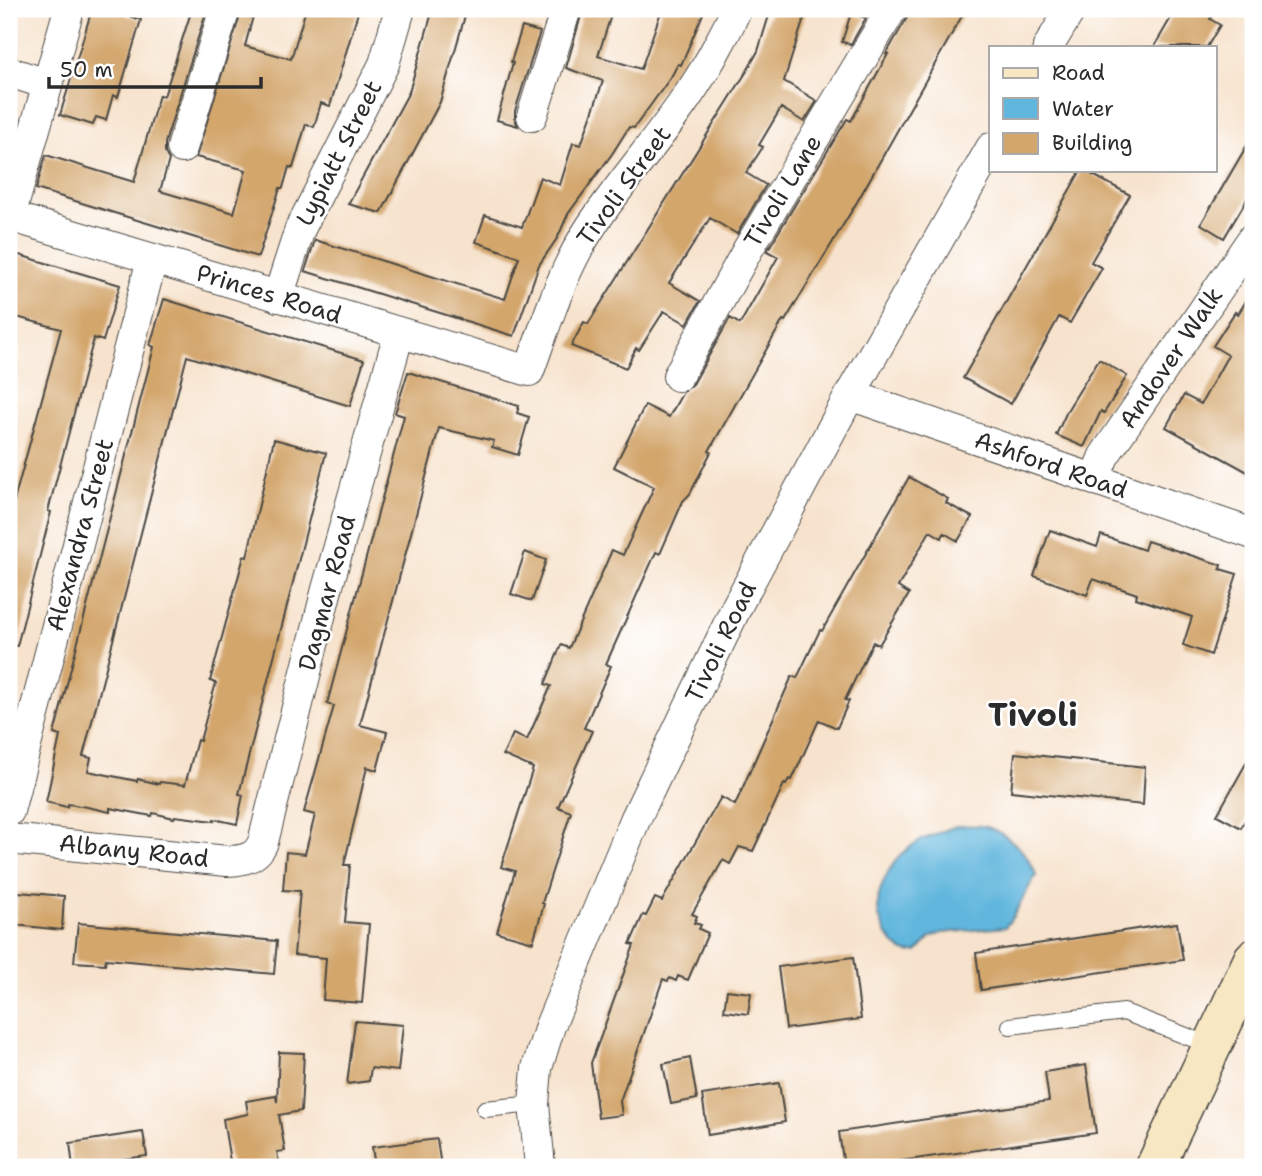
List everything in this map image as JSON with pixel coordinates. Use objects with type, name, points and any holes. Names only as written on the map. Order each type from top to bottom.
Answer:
[{"type":"street","points":[[10,216],[69,9]]},
{"type":"street","points":[[182,148],[225,9]]},
{"type":"street","name":"Lypiatt Street","points":[[278,296],[300,229],[384,64],[400,9]]},
{"type":"street","points":[[532,116],[566,9]]},
{"type":"street","name":"Tivoli Street","points":[[529,371],[562,278],[578,246],[690,94],[736,9]]},
{"type":"street","name":"Tivoli Lane","points":[[678,376],[748,250],[892,9]]},
{"type":"street","points":[[1049,46],[1070,9]]},
{"type":"street","points":[[9,72],[47,84]]},
{"type":"street","name":"Tivoli Road","points":[[540,1167],[534,1104],[537,1068],[550,1026],[635,820],[738,604],[850,395],[989,152]]},
{"type":"street","name":"Princes Road","points":[[10,216],[529,371]]},
{"type":"street","name":"Andover Walk","points":[[1094,480],[1104,456],[1253,238]]},
{"type":"street","name":"Alexandra Street","points":[[9,811],[152,259]]},
{"type":"street","name":"Dagmar Road","points":[[257,853],[263,842],[327,589],[399,333]]},
{"type":"street","name":"Ashford Road","points":[[850,395],[1253,534]]},
{"type":"street","name":"Albany Road","points":[[9,839],[227,861],[247,859],[257,853]]},
{"type":"street","points":[[1155,1167],[1253,960]]},
{"type":"lane","points":[[1010,1026],[1124,1012],[1212,1046]]},
{"type":"lane","points":[[485,1109],[534,1104]]},
{"type":"water","points":[[956,826],[986,827],[1005,836],[1025,854],[1036,876],[1005,927],[942,933],[931,937],[917,952],[906,952],[895,945],[880,920],[878,900],[882,885],[893,864],[909,848]]},
{"type":"building","points":[[92,9],[128,9],[126,15],[141,20],[118,97],[113,95],[106,120],[96,117],[93,125],[60,115]]},
{"type":"building","points":[[192,9],[207,9],[165,143],[165,153],[169,160],[160,191],[234,213],[246,170],[196,157],[242,9],[255,9],[245,46],[291,59],[306,9],[359,9],[330,106],[321,103],[314,127],[306,124],[293,168],[289,167],[283,188],[280,188],[258,257],[36,189],[46,155],[134,182],[159,95],[164,96]]},
{"type":"building","points":[[433,9],[467,9],[440,102],[381,213],[348,204],[409,92]]},
{"type":"building","points":[[583,9],[613,9],[598,56],[641,69],[662,9],[705,9],[681,65],[678,64],[634,128],[629,127],[568,214],[558,237],[539,265],[514,336],[305,271],[315,240],[505,299],[519,257],[476,242],[485,215],[522,227],[540,177],[560,185],[573,143],[581,145],[603,81],[566,68]]},
{"type":"building","points":[[771,9],[807,9],[784,81],[817,101],[804,122],[781,108],[759,145],[763,147],[746,173],[766,185],[737,234],[710,218],[669,283],[700,301],[687,324],[664,311],[639,350],[636,348],[626,368],[571,346],[584,322],[588,324],[747,71],[758,51]]},
{"type":"building","points":[[909,9],[949,9],[962,16],[857,202],[785,321],[783,320],[709,451],[711,452],[690,494],[683,501],[660,554],[656,552],[606,664],[611,666],[584,728],[592,731],[558,807],[571,812],[542,903],[544,904],[533,942],[497,932],[515,871],[501,867],[533,768],[503,755],[513,734],[527,740],[551,686],[545,684],[561,645],[569,648],[612,550],[623,555],[654,487],[614,467],[645,405],[669,417],[683,392],[693,384],[730,318],[740,324],[778,257],[767,251],[847,119],[851,121],[907,18]]},
{"type":"building","points":[[1176,9],[1216,9],[1210,19],[1220,25],[1208,46],[1155,46]]},
{"type":"building","points":[[851,13],[866,18],[851,44],[842,42]]},
{"type":"building","points":[[522,27],[540,32],[515,111],[518,126],[497,120]]},
{"type":"building","points":[[1253,135],[1253,189],[1224,238],[1201,224]]},
{"type":"building","points":[[1080,172],[1088,172],[1130,195],[1091,262],[1102,268],[1070,323],[1059,317],[1011,404],[963,378]]},
{"type":"building","points":[[9,252],[120,285],[103,341],[94,338],[48,511],[51,512],[17,646],[9,645],[9,519],[61,329],[9,315]]},
{"type":"building","points":[[1253,290],[1253,475],[1166,427],[1184,395],[1201,404],[1228,355],[1213,346]]},
{"type":"building","points":[[164,299],[364,360],[350,406],[187,356],[83,756],[91,758],[88,771],[137,781],[185,785],[216,683],[210,681],[244,556],[247,557],[274,439],[326,453],[239,794],[243,795],[237,824],[214,819],[174,818],[153,813],[152,816],[110,808],[110,812],[46,802],[60,736],[54,734],[154,347],[150,345]]},
{"type":"building","points":[[1099,359],[1127,376],[1104,413],[1101,411],[1084,447],[1056,435],[1068,409]]},
{"type":"building","points":[[408,372],[519,406],[517,413],[529,417],[518,455],[492,447],[494,441],[439,428],[360,725],[387,732],[377,770],[367,767],[344,865],[350,865],[345,922],[369,924],[362,1003],[323,1000],[326,958],[294,955],[300,891],[283,890],[286,852],[305,854],[315,815],[304,812],[334,706],[327,704],[404,416],[395,413]]},
{"type":"building","points":[[909,477],[948,499],[946,503],[972,517],[958,541],[944,533],[942,538],[930,531],[898,587],[909,594],[879,645],[873,642],[845,700],[849,701],[837,728],[819,720],[792,780],[789,779],[786,785],[784,784],[753,851],[739,847],[730,864],[723,860],[692,914],[697,916],[694,923],[701,925],[699,929],[708,933],[688,980],[678,976],[676,981],[663,979],[620,1101],[622,1115],[598,1118],[591,1063],[634,945],[630,944],[643,915],[646,916],[655,898],[662,901],[721,797],[735,805],[792,676],[797,678],[820,630],[822,631]]},
{"type":"building","points":[[1050,530],[1097,547],[1101,535],[1144,550],[1147,541],[1221,565],[1220,569],[1237,574],[1211,655],[1183,645],[1192,617],[1136,598],[1137,594],[1093,579],[1087,595],[1034,576]]},
{"type":"building","points":[[525,552],[546,560],[532,601],[511,594]]},
{"type":"building","points":[[1253,751],[1253,806],[1241,828],[1217,815]]},
{"type":"building","points":[[1015,753],[1145,767],[1143,805],[1011,791]]},
{"type":"building","points":[[18,892],[64,896],[62,930],[15,925]]},
{"type":"building","points":[[78,923],[277,941],[274,974],[106,959],[105,964],[74,962]]},
{"type":"building","points":[[1177,923],[1183,960],[981,990],[976,953]]},
{"type":"building","points":[[853,957],[861,1019],[786,1029],[778,967]]},
{"type":"building","points":[[727,990],[751,993],[748,1014],[724,1011]]},
{"type":"building","points":[[355,1021],[403,1025],[398,1071],[371,1068],[369,1081],[347,1084]]},
{"type":"building","points":[[279,1052],[304,1053],[301,1111],[279,1115],[285,1151],[277,1152],[280,1167],[231,1167],[223,1119],[248,1114],[246,1101],[276,1096],[277,1102]]},
{"type":"building","points":[[690,1058],[697,1099],[671,1104],[663,1064]]},
{"type":"building","points":[[1086,1065],[1096,1133],[844,1167],[839,1132],[1049,1101],[1045,1072]]},
{"type":"building","points":[[779,1083],[785,1122],[708,1135],[702,1095]]},
{"type":"building","points":[[143,1132],[147,1156],[122,1159],[123,1167],[73,1167],[70,1143]]},
{"type":"building","points":[[437,1139],[441,1167],[375,1167],[372,1147]]},
{"type":"district","name":"Tivoli","points":[[1033,714]]}]
